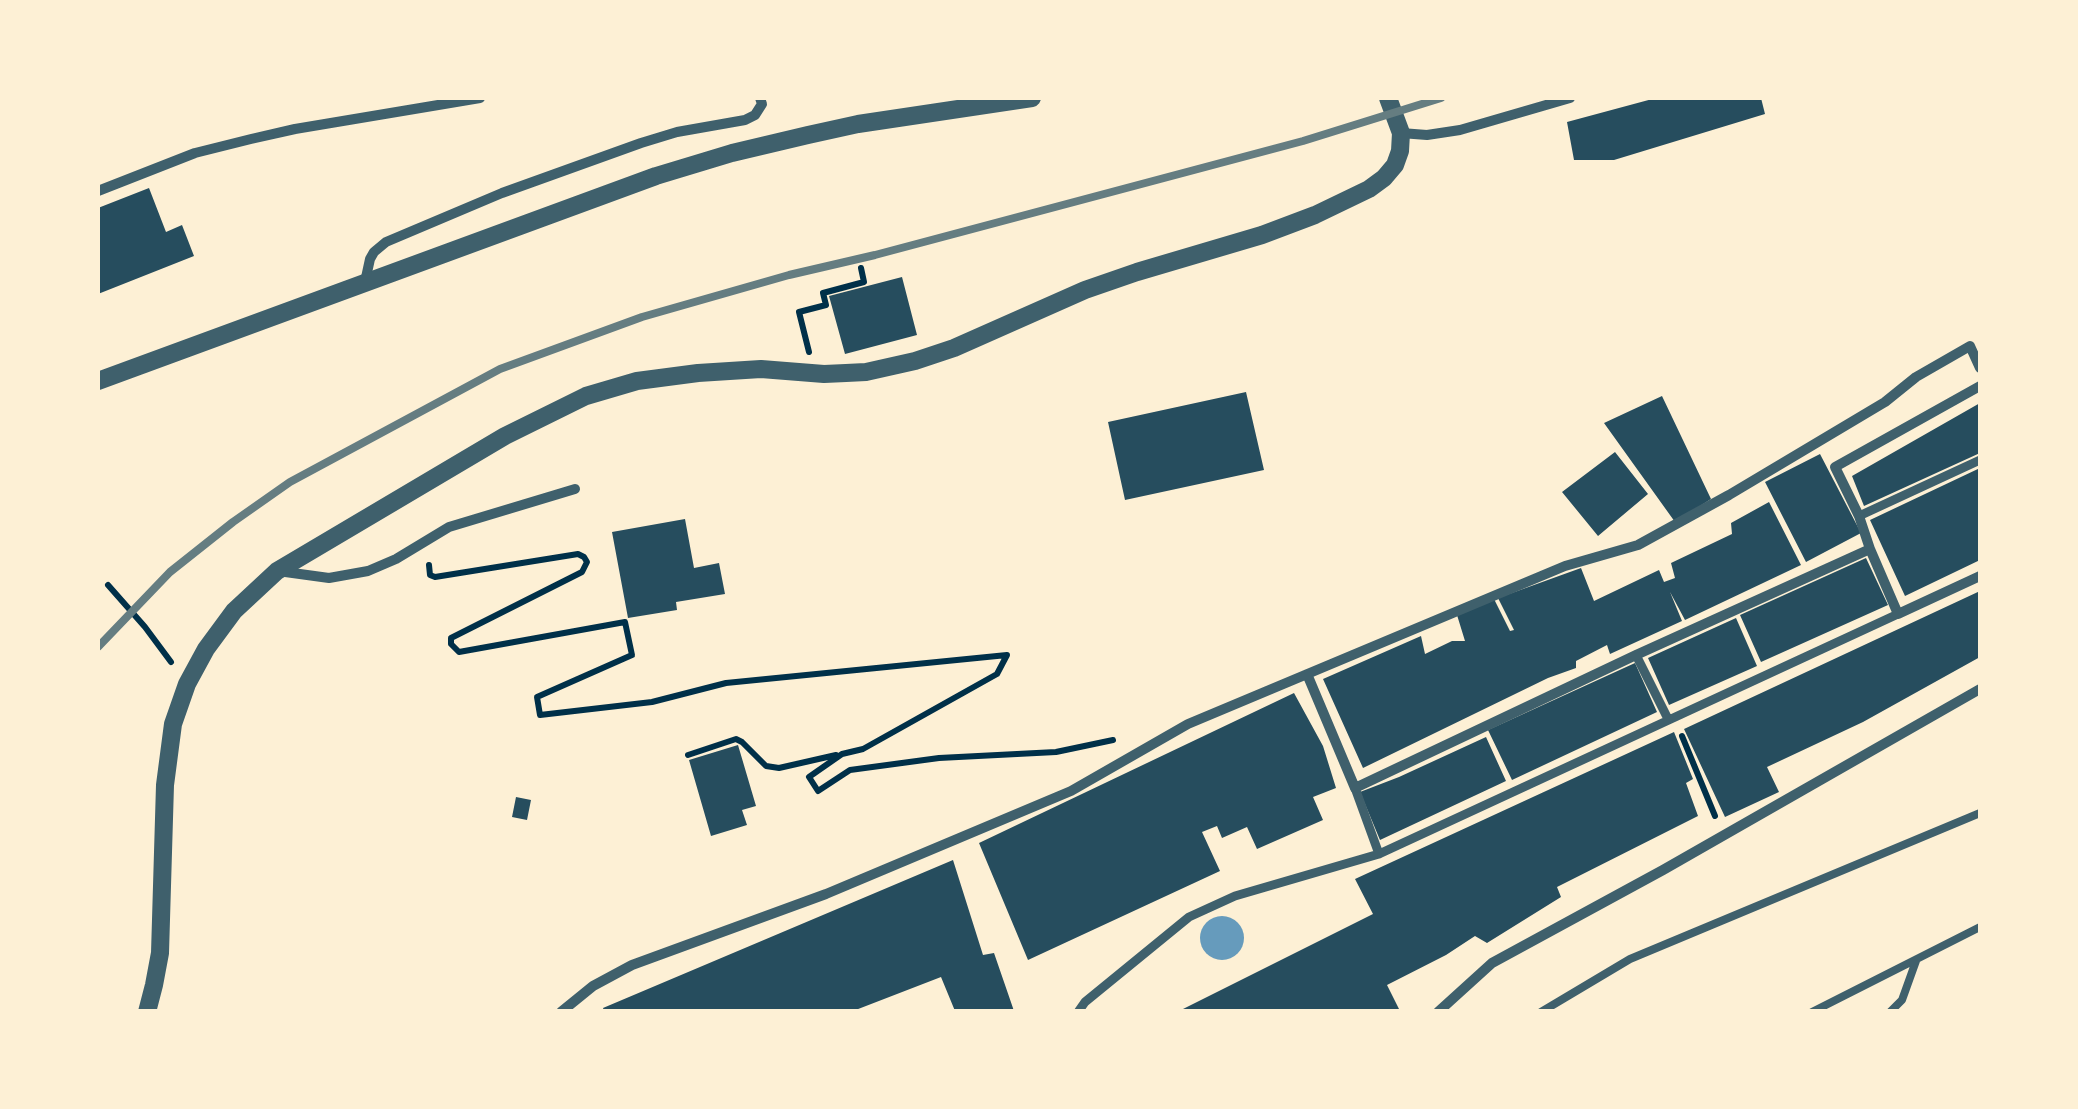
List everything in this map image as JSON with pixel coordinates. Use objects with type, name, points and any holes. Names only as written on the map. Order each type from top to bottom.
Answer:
[{"type":"street","points":[[98,191],[195,153],[251,138],[480,98]]},
{"type":"street","points":[[365,282],[374,252],[397,236],[640,143],[745,120],[756,114],[762,104],[760,98]]},
{"type":"street","points":[[98,381],[656,176],[732,153],[858,124],[1032,98]]},
{"type":"street","points":[[146,1012],[160,953],[166,766],[173,724],[187,684],[220,628],[277,570],[505,436],[586,396],[666,376],[760,369],[824,374],[866,372],[934,355],[1085,290],[1262,236],[1315,215],[1368,189],[1395,165],[1402,133],[1388,98]]},
{"type":"street","points":[[1402,133],[1428,136],[1460,130],[1570,98]]},
{"type":"street","points":[[560,1012],[594,986],[632,965],[826,894],[1055,798],[1188,724],[1564,566],[1638,545],[1729,496],[1970,346],[1980,368]]},
{"type":"street","points":[[1898,614],[1835,467],[1980,386]]},
{"type":"street","points":[[1859,516],[1980,460]]},
{"type":"street","points":[[277,570],[329,578],[368,571],[448,527],[575,490]]},
{"type":"street","points":[[1355,788],[1870,549]]},
{"type":"street","points":[[1078,1012],[1189,917],[1235,896],[1380,854],[1980,576]]},
{"type":"street","points":[[1636,655],[1671,718]]},
{"type":"street","points":[[1307,674],[1380,854]]},
{"type":"street","points":[[1438,1012],[1492,962],[1663,870],[1980,689]]},
{"type":"lane","points":[[1541,1012],[1630,959],[1980,813]]},
{"type":"lane","points":[[1812,1012],[1980,927]]},
{"type":"lane","points":[[1890,1012],[1902,1000],[1916,960]]},
{"type":"path","points":[[810,357],[799,312],[826,305],[823,292],[864,282],[861,268]]},
{"type":"path","points":[[430,562],[428,570],[435,578],[584,556],[587,562],[582,572],[451,638],[459,652],[626,622],[632,655],[537,697],[540,715],[652,702],[726,683],[1007,655],[996,674],[863,749],[779,768],[766,766],[736,739],[688,755]]},
{"type":"path","points":[[108,585],[187,684]]},
{"type":"path","points":[[1671,718],[1711,803]]},
{"type":"path","points":[[842,754],[809,777],[818,791],[850,770],[938,758],[1056,752],[1134,736],[1156,742]]},
{"type":"water","points":[[1222,916],[1238,922],[1244,938],[1238,954],[1222,960],[1206,954],[1200,938],[1206,922]]},
{"type":"building","points":[[1656,98],[1761,98],[1765,114],[1614,160],[1574,160],[1567,122]]},
{"type":"building","points":[[149,188],[166,232],[182,225],[194,256],[98,294],[98,208]]},
{"type":"building","points":[[902,277],[917,335],[845,354],[829,296]]},
{"type":"building","points":[[1246,392],[1264,470],[1125,500],[1108,422]]},
{"type":"building","points":[[1662,396],[1711,499],[1675,522],[1604,423]]},
{"type":"building","points":[[1980,403],[1980,453],[1864,506],[1852,476]]},
{"type":"building","points":[[1615,452],[1648,494],[1598,536],[1562,492]]},
{"type":"building","points":[[1820,454],[1861,533],[1806,562],[1765,482]]},
{"type":"building","points":[[1980,468],[1980,560],[1905,596],[1870,520]]},
{"type":"building","points":[[1769,502],[1801,565],[1685,620],[1670,592],[1682,621],[1610,654],[1607,645],[1576,661],[1576,668],[1363,768],[1323,679],[1421,636],[1425,654],[1452,641],[1465,641],[1457,615],[1494,599],[1510,631],[1514,630],[1498,598],[1581,568],[1594,601],[1659,570],[1664,582],[1675,578],[1671,563],[1732,534],[1731,523]]},
{"type":"building","points":[[685,519],[694,568],[719,563],[725,594],[676,602],[677,610],[628,618],[612,532]]},
{"type":"building","points":[[1866,558],[1888,605],[1761,662],[1740,615]]},
{"type":"building","points":[[1980,591],[1980,657],[1863,722],[1767,767],[1779,792],[1725,817],[1684,729]]},
{"type":"building","points":[[1736,618],[1757,666],[1669,705],[1648,658]]},
{"type":"building","points":[[1635,663],[1657,712],[1512,780],[1488,730]]},
{"type":"building","points":[[1294,693],[1323,746],[1336,788],[1313,797],[1323,820],[1257,849],[1247,827],[1222,838],[1217,826],[1202,832],[1220,871],[1028,960],[979,843]]},
{"type":"building","points":[[1674,732],[1693,779],[1686,783],[1698,816],[1557,887],[1561,897],[1487,943],[1475,936],[1387,985],[1400,1011],[1179,1011],[1373,914],[1355,879]]},
{"type":"building","points":[[1486,737],[1506,781],[1380,840],[1360,792]]},
{"type":"building","points":[[738,745],[756,806],[742,810],[747,825],[711,836],[689,760]]},
{"type":"building","points":[[516,797],[531,800],[527,820],[512,817]]},
{"type":"building","points":[[953,860],[983,955],[994,953],[1014,1011],[955,1011],[941,977],[853,1011],[604,1011],[603,1008]]},
{"type":"railway","points":[[98,647],[170,572],[290,482],[500,369],[642,317],[1303,141],[1441,98]]}]
